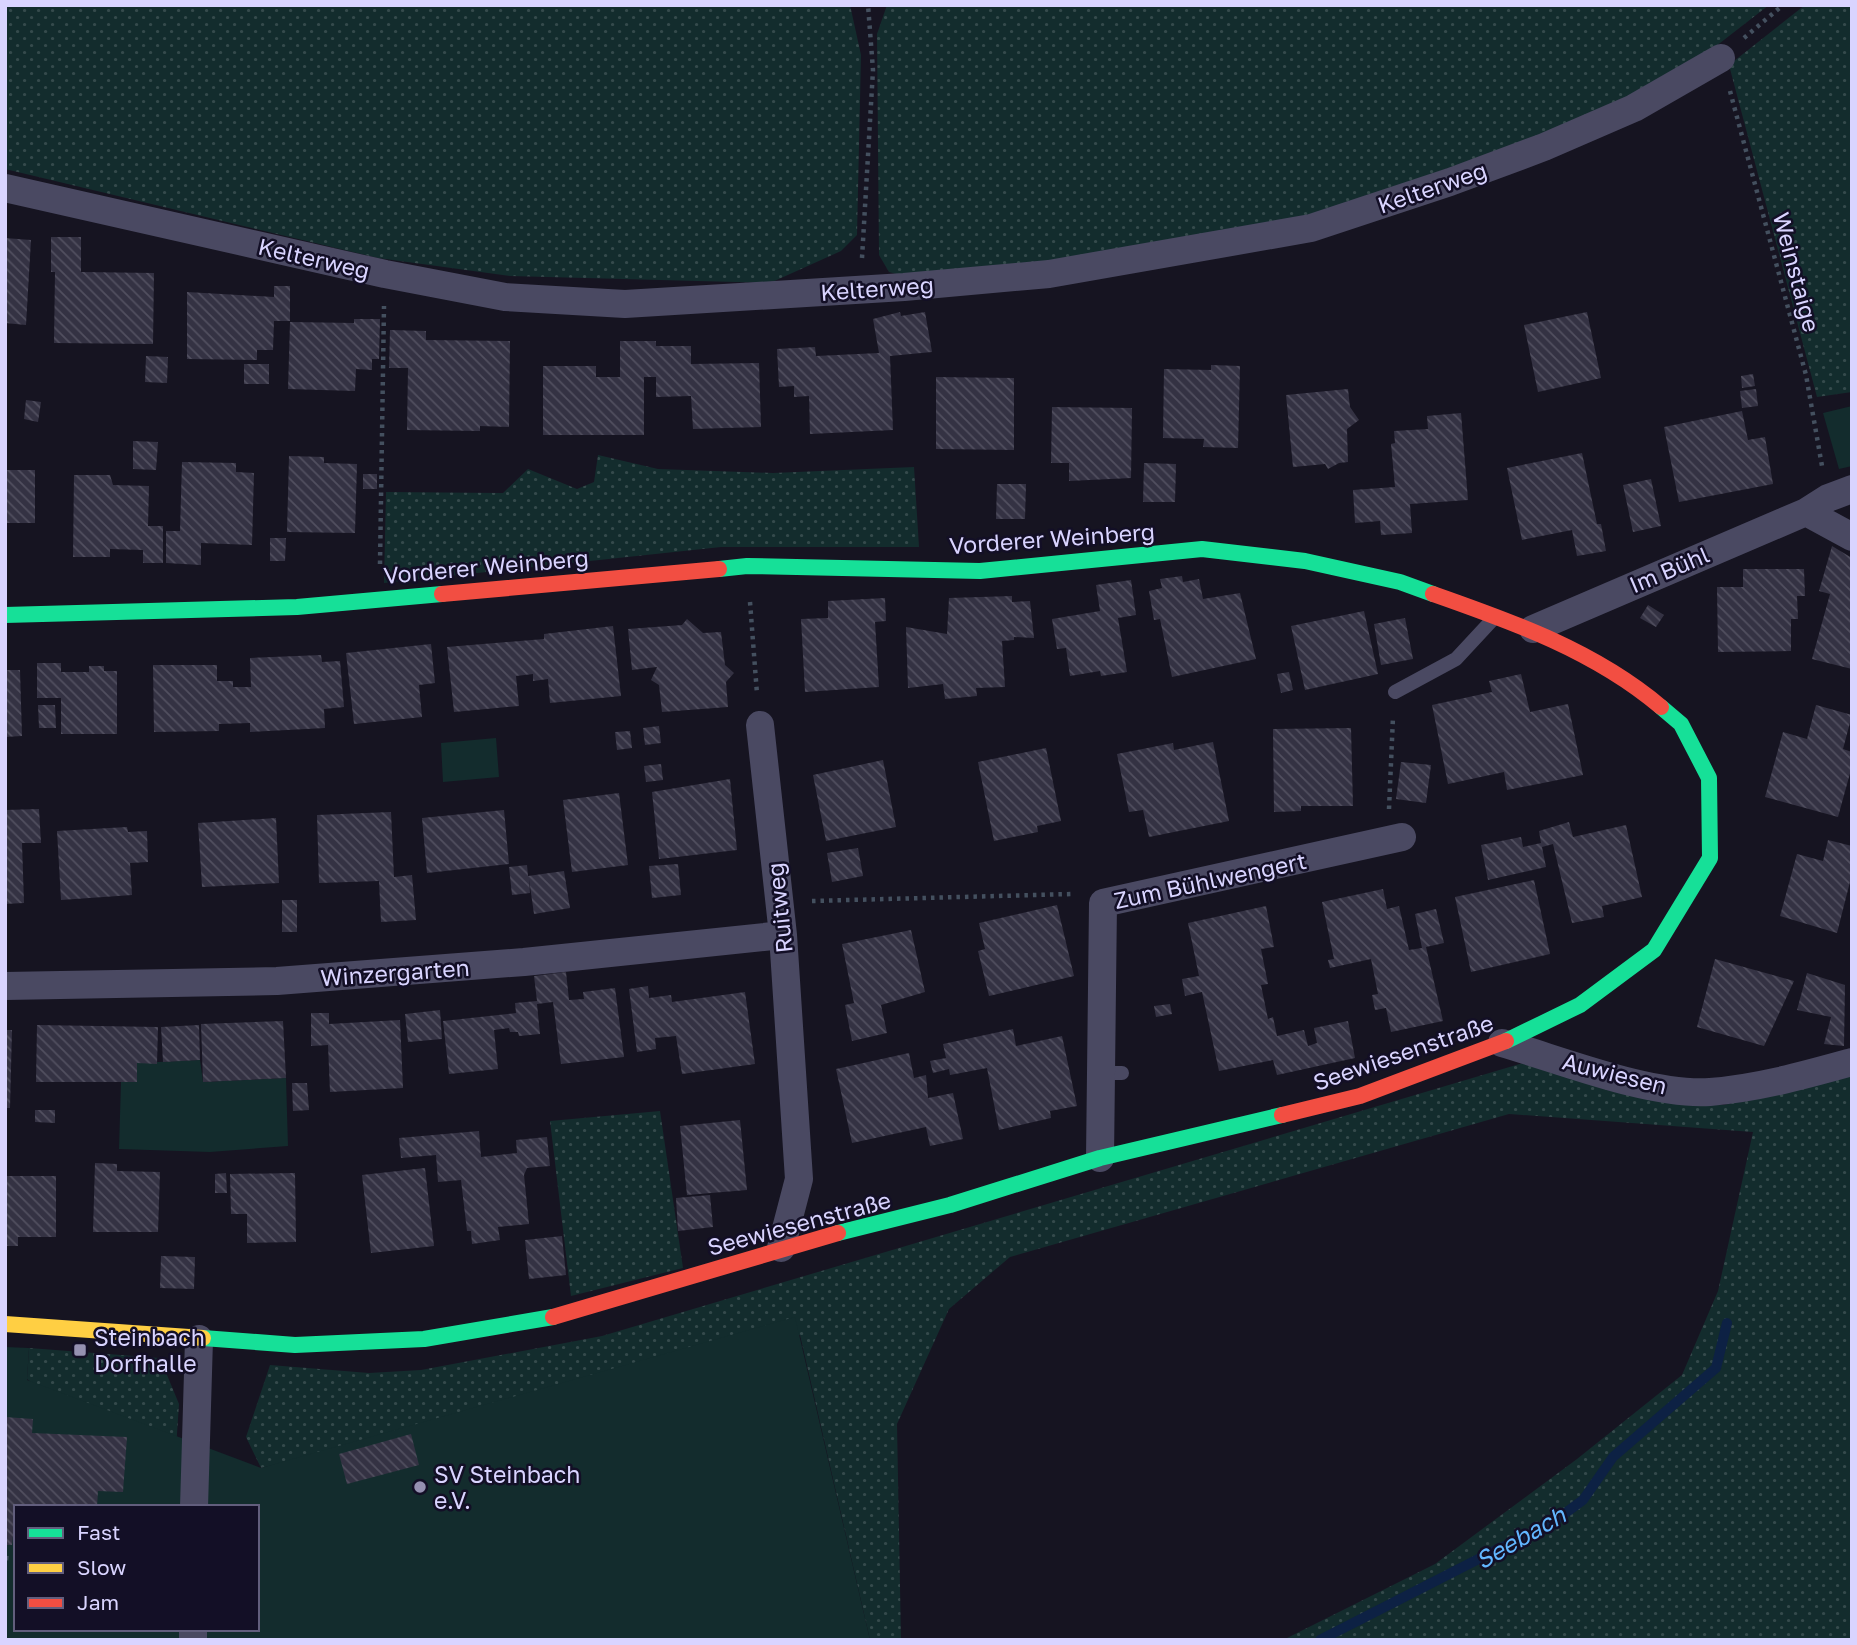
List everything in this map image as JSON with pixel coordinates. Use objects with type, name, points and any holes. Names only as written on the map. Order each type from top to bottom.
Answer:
[{"type":"street","name":"Kelterweg","points":[[5,188],[385,274],[505,297],[625,304],[856,290],[1049,274],[1311,228],[1544,147],[1634,108],[1721,58]]},
{"type":"street","points":[[1829,500],[1852,537]]},
{"type":"street","name":"Im Bühl","points":[[1533,629],[1829,500]]},
{"type":"street","name":"Vorderer Weinberg","points":[[5,615],[297,607],[747,566],[980,571],[1202,549],[1306,561],[1399,582],[1533,629],[1616,665],[1681,724],[1709,778],[1710,858],[1654,950],[1580,1005]]},
{"type":"street","name":"Ruitweg","points":[[760,725],[783,935],[799,1179],[781,1248]]},
{"type":"street","name":"Zum Bühlwengert","points":[[1100,1158],[1112,1073],[1103,903],[1402,837]]},
{"type":"street","name":"Winzergarten","points":[[5,986],[277,981],[524,962],[783,935]]},
{"type":"street","name":"Seewiesenstraße","points":[[5,1324],[295,1345],[424,1339],[568,1315],[781,1248],[888,1229],[1100,1158],[1360,1096],[1502,1043],[1580,1005]]},
{"type":"street","name":"Auwiesen","points":[[1502,1043],[1579,1073],[1646,1085],[1708,1092],[1780,1082],[1852,1062]]},
{"type":"street","points":[[188,1504],[199,1339]]},
{"type":"lane","points":[[1395,692],[1456,659],[1496,616]]},
{"type":"path","points":[[856,290],[862,259],[873,69],[869,5]]},
{"type":"path","points":[[1721,58],[1783,5]]},
{"type":"path","name":"Weinstaige","points":[[1721,58],[1806,375],[1829,500]]},
{"type":"path","points":[[380,559],[384,335]]},
{"type":"path","points":[[747,566],[760,725]]},
{"type":"path","points":[[1395,692],[1387,806],[1402,837]]},
{"type":"path","points":[[783,935],[810,901],[1066,892],[1103,903]]},
{"type":"green space","points":[[5,5],[850,5],[861,55],[857,235],[841,251],[770,283],[510,276],[378,258],[5,169]]},
{"type":"green space","points":[[887,5],[1769,5],[1711,50],[1606,112],[1318,218],[1073,258],[911,278],[889,272],[879,255],[877,34]]},
{"type":"green space","points":[[1805,5],[1852,5],[1852,392],[1817,397],[1729,65]]},
{"type":"green space","points":[[1852,406],[1852,466],[1839,469],[1823,413]]},
{"type":"green space","points":[[598,455],[658,469],[773,473],[914,467],[919,547],[721,547],[384,583],[386,492],[503,493],[528,469],[577,489],[594,482]]},
{"type":"green space","points":[[496,738],[499,777],[443,782],[441,743]]},
{"type":"green space","points":[[200,1060],[203,1082],[286,1078],[288,1146],[210,1152],[119,1149],[121,1082],[137,1082],[137,1063]]},
{"type":"green space","points":[[1523,1063],[1629,1091],[1723,1105],[1852,1076],[1852,1640],[1283,1640],[1435,1564],[1577,1459],[1682,1375],[1718,1291],[1753,1132],[1509,1114],[1010,1257],[949,1309],[897,1424],[901,1640],[870,1640],[800,1335],[261,1468],[246,1437],[270,1365],[369,1373],[421,1370],[602,1336]]},
{"type":"green space","points":[[660,1111],[683,1268],[571,1296],[550,1121]]},
{"type":"green space","name":"SV Steinbach e.V.","points":[[795,1317],[870,1640],[5,1640],[5,1347],[29,1348],[27,1380],[261,1468]]},
{"type":"green space","points":[[29,1348],[160,1358],[179,1404],[173,1493],[27,1379]]},
{"type":"building","points":[[51,237],[81,237],[81,272],[154,273],[153,344],[54,343],[55,272],[51,272]]},
{"type":"building","points":[[5,238],[31,240],[26,325],[5,323]]},
{"type":"building","points":[[274,286],[290,286],[290,321],[274,321],[273,350],[257,350],[257,360],[187,359],[187,292],[274,297]]},
{"type":"building","points":[[900,312],[901,316],[925,312],[932,352],[890,356],[893,430],[810,434],[809,396],[794,397],[794,386],[779,387],[777,349],[815,347],[816,356],[879,353],[873,319]]},
{"type":"building","points":[[1587,312],[1601,378],[1538,392],[1524,325]]},
{"type":"building","points":[[354,319],[380,319],[379,359],[372,359],[372,370],[356,369],[355,391],[288,389],[290,322],[354,323]]},
{"type":"building","points":[[390,330],[426,331],[426,340],[510,341],[509,427],[480,426],[480,431],[407,430],[408,368],[389,368]]},
{"type":"building","points":[[620,341],[656,341],[656,346],[691,346],[691,364],[759,363],[761,427],[693,429],[691,396],[656,397],[656,377],[644,377],[644,435],[543,435],[543,366],[596,366],[596,377],[620,377]]},
{"type":"building","points":[[146,356],[168,357],[167,383],[145,382]]},
{"type":"building","points":[[244,364],[269,364],[269,384],[244,384]]},
{"type":"building","points":[[1211,365],[1240,366],[1238,448],[1203,447],[1204,439],[1163,438],[1164,369],[1211,370]]},
{"type":"building","points":[[1753,374],[1755,386],[1742,388],[1741,376]]},
{"type":"building","points":[[936,377],[1014,378],[1014,450],[936,449]]},
{"type":"building","points":[[1348,389],[1350,407],[1359,420],[1347,429],[1348,462],[1328,469],[1325,464],[1293,467],[1286,395]]},
{"type":"building","points":[[1756,389],[1758,406],[1742,408],[1740,391]]},
{"type":"building","points":[[26,400],[41,402],[38,422],[24,419]]},
{"type":"building","points":[[1052,407],[1132,408],[1131,478],[1069,481],[1069,463],[1051,463]]},
{"type":"building","points":[[1742,411],[1748,440],[1765,437],[1773,484],[1679,502],[1664,427]]},
{"type":"building","points":[[1461,413],[1468,500],[1410,504],[1412,533],[1381,535],[1380,521],[1355,523],[1353,490],[1395,487],[1391,444],[1395,443],[1394,431],[1428,429],[1427,416]]},
{"type":"building","points":[[133,441],[158,442],[156,470],[133,469]]},
{"type":"building","points":[[1582,453],[1597,524],[1601,524],[1606,551],[1577,556],[1572,530],[1522,540],[1507,468]]},
{"type":"building","points":[[289,456],[324,457],[324,463],[357,464],[355,533],[287,532]]},
{"type":"building","points":[[182,462],[236,463],[236,472],[254,473],[252,545],[201,543],[201,565],[166,563],[166,531],[180,531]]},
{"type":"building","points":[[1144,463],[1176,464],[1175,502],[1143,502]]},
{"type":"building","points":[[5,470],[35,470],[35,523],[5,523]]},
{"type":"building","points":[[363,474],[377,474],[377,489],[363,489]]},
{"type":"building","points":[[74,475],[110,475],[113,485],[149,486],[148,526],[163,526],[163,563],[143,563],[143,550],[110,549],[110,557],[73,557]]},
{"type":"building","points":[[1651,479],[1661,526],[1633,532],[1623,485]]},
{"type":"building","points":[[997,484],[1026,484],[1025,519],[996,519]]},
{"type":"building","points":[[270,538],[286,538],[285,561],[270,561]]},
{"type":"building","points":[[1832,546],[1852,558],[1852,669],[1812,659],[1830,594],[1819,591]]},
{"type":"building","points":[[1743,569],[1804,569],[1805,596],[1797,596],[1798,619],[1791,619],[1791,651],[1718,652],[1717,587],[1743,587]]},
{"type":"building","points":[[1182,576],[1183,582],[1199,579],[1203,599],[1240,593],[1256,659],[1172,677],[1160,619],[1154,620],[1149,591],[1162,588],[1160,579]]},
{"type":"building","points":[[1131,580],[1136,615],[1118,618],[1127,672],[1101,676],[1100,671],[1070,676],[1066,648],[1057,649],[1052,619],[1100,611],[1096,585]]},
{"type":"building","points":[[1012,596],[1012,602],[1030,601],[1034,638],[1014,637],[1014,640],[1002,641],[1005,687],[976,688],[977,696],[945,699],[943,684],[908,688],[906,627],[947,634],[949,598]]},
{"type":"building","points":[[885,598],[886,621],[875,622],[879,687],[805,692],[801,619],[828,618],[828,601]]},
{"type":"building","points":[[1648,605],[1664,615],[1656,627],[1640,618]]},
{"type":"building","points":[[1364,611],[1378,674],[1305,690],[1291,626]]},
{"type":"building","points":[[1405,618],[1413,659],[1381,665],[1374,624]]},
{"type":"building","points":[[687,619],[703,633],[721,632],[725,665],[734,673],[726,682],[728,707],[662,712],[659,685],[651,680],[657,667],[632,670],[628,629],[682,625]]},
{"type":"building","points":[[613,626],[621,696],[550,703],[548,679],[533,681],[533,674],[516,676],[519,706],[454,712],[447,647],[544,639],[544,634]]},
{"type":"building","points":[[431,644],[435,683],[419,685],[422,717],[354,724],[346,653]]},
{"type":"building","points":[[321,655],[322,662],[340,661],[344,707],[324,709],[325,728],[250,732],[250,723],[219,724],[219,731],[154,732],[153,665],[217,665],[217,681],[233,681],[233,687],[251,687],[250,658]]},
{"type":"building","points":[[37,663],[61,663],[61,672],[89,672],[89,666],[104,666],[104,671],[117,671],[117,734],[61,734],[61,698],[37,698]]},
{"type":"building","points":[[5,670],[20,670],[22,736],[5,737]]},
{"type":"building","points":[[1289,672],[1293,690],[1281,693],[1277,674]]},
{"type":"building","points":[[1521,674],[1530,712],[1568,704],[1583,775],[1507,790],[1504,772],[1448,784],[1432,705],[1492,692],[1489,681]]},
{"type":"building","points":[[38,705],[55,705],[56,728],[39,728]]},
{"type":"building","points":[[1816,705],[1852,715],[1843,749],[1852,752],[1852,766],[1838,817],[1765,797],[1783,732],[1807,739]]},
{"type":"building","points":[[659,726],[661,743],[645,745],[643,728]]},
{"type":"building","points":[[1351,728],[1353,806],[1301,806],[1301,811],[1274,812],[1273,729]]},
{"type":"building","points":[[630,731],[632,748],[617,750],[615,732]]},
{"type":"building","points":[[1213,742],[1229,821],[1149,837],[1143,810],[1129,812],[1117,754],[1173,743],[1174,750]]},
{"type":"building","points":[[1046,748],[1061,821],[1037,826],[1038,832],[994,841],[978,762]]},
{"type":"building","points":[[883,760],[896,827],[826,841],[813,775]]},
{"type":"building","points":[[1401,762],[1431,765],[1426,803],[1396,799]]},
{"type":"building","points":[[661,764],[663,780],[646,782],[644,766]]},
{"type":"building","points":[[730,779],[737,850],[659,859],[652,792]]},
{"type":"building","points":[[619,793],[628,865],[572,872],[563,800]]},
{"type":"building","points":[[39,809],[41,843],[22,843],[24,903],[5,904],[5,810]]},
{"type":"building","points":[[504,810],[509,864],[427,873],[422,818]]},
{"type":"building","points":[[391,812],[394,877],[412,875],[416,920],[381,922],[379,881],[319,883],[317,815]]},
{"type":"building","points":[[276,818],[279,883],[202,887],[198,823]]},
{"type":"building","points":[[1569,822],[1573,837],[1626,825],[1642,897],[1602,906],[1604,917],[1572,923],[1553,844],[1542,847],[1546,867],[1488,880],[1481,845],[1521,837],[1523,847],[1541,843],[1539,831]]},
{"type":"building","points":[[127,827],[128,832],[147,831],[148,862],[130,863],[132,895],[61,900],[57,831]]},
{"type":"building","points":[[1828,840],[1852,846],[1852,874],[1837,933],[1780,916],[1797,854],[1823,861]]},
{"type":"building","points":[[858,848],[863,876],[832,882],[827,853]]},
{"type":"building","points":[[678,864],[681,895],[652,898],[649,866]]},
{"type":"building","points":[[527,865],[528,876],[564,871],[570,908],[534,914],[529,879],[530,893],[512,895],[509,867]]},
{"type":"building","points":[[1534,880],[1550,954],[1471,972],[1455,897]]},
{"type":"building","points":[[1383,889],[1387,909],[1399,906],[1409,950],[1422,948],[1415,914],[1436,909],[1444,943],[1426,947],[1443,1021],[1391,1032],[1386,1008],[1375,1010],[1372,995],[1378,994],[1371,959],[1330,968],[1328,960],[1334,959],[1322,902]]},
{"type":"building","points":[[282,900],[297,900],[297,932],[282,932]]},
{"type":"building","points":[[1057,905],[1074,976],[989,996],[978,951],[985,949],[979,923]]},
{"type":"building","points":[[1266,906],[1274,947],[1261,949],[1268,984],[1261,985],[1268,1019],[1273,1017],[1277,1036],[1304,1030],[1308,1046],[1317,1043],[1314,1028],[1348,1021],[1355,1058],[1277,1075],[1273,1060],[1219,1071],[1202,992],[1185,996],[1182,979],[1199,976],[1188,923]]},
{"type":"building","points":[[911,930],[925,992],[881,1005],[887,1033],[852,1041],[845,1005],[854,1003],[842,944]]},
{"type":"building","points":[[1715,959],[1794,981],[1764,1046],[1697,1027]]},
{"type":"building","points":[[566,972],[569,1000],[584,999],[583,992],[615,988],[624,1057],[561,1064],[553,1002],[537,1004],[540,1034],[519,1036],[518,1032],[510,1032],[509,1028],[494,1030],[498,1069],[449,1074],[443,1021],[516,1013],[515,1003],[537,1001],[534,976]]},
{"type":"building","points":[[1807,973],[1845,985],[1844,1046],[1824,1044],[1831,1017],[1797,1010]]},
{"type":"building","points":[[648,986],[649,998],[671,995],[672,1002],[745,992],[755,1064],[682,1074],[676,1036],[655,1038],[656,1049],[637,1052],[629,989]]},
{"type":"building","points":[[1170,1004],[1172,1014],[1156,1017],[1154,1006]]},
{"type":"building","points":[[440,1010],[442,1039],[408,1042],[405,1014]]},
{"type":"building","points":[[311,1013],[329,1013],[329,1024],[400,1020],[403,1088],[330,1092],[328,1045],[311,1046]]},
{"type":"building","points":[[283,1021],[286,1078],[203,1082],[201,1024]]},
{"type":"building","points":[[37,1025],[158,1027],[157,1064],[137,1063],[137,1082],[36,1082]]},
{"type":"building","points":[[199,1025],[200,1060],[163,1062],[161,1027]]},
{"type":"building","points":[[1013,1029],[1016,1046],[1062,1036],[1077,1106],[1050,1111],[1051,1118],[999,1130],[987,1068],[950,1075],[949,1069],[933,1073],[930,1061],[946,1058],[943,1044]]},
{"type":"building","points":[[5,1030],[12,1030],[10,1108],[5,1108]]},
{"type":"building","points":[[909,1053],[914,1078],[926,1075],[928,1098],[953,1093],[963,1139],[930,1146],[926,1127],[852,1143],[836,1069]]},
{"type":"building","points":[[292,1083],[307,1083],[309,1110],[293,1111]]},
{"type":"building","points":[[35,1110],[55,1110],[55,1123],[35,1122]]},
{"type":"building","points":[[740,1120],[747,1190],[687,1195],[680,1126]]},
{"type":"building","points":[[479,1131],[481,1157],[517,1153],[516,1140],[547,1137],[550,1166],[527,1168],[524,1175],[529,1224],[498,1227],[500,1240],[472,1244],[471,1231],[467,1231],[461,1180],[438,1182],[436,1155],[401,1158],[399,1138]]},
{"type":"building","points":[[95,1163],[117,1164],[117,1171],[160,1172],[158,1232],[93,1232]]},
{"type":"building","points":[[425,1168],[434,1246],[371,1253],[362,1175]]},
{"type":"building","points":[[226,1173],[227,1193],[215,1193],[215,1174]]},
{"type":"building","points":[[295,1173],[296,1242],[247,1243],[247,1214],[231,1214],[230,1174]]},
{"type":"building","points":[[5,1176],[56,1176],[56,1237],[18,1237],[18,1246],[5,1246]]},
{"type":"building","points":[[710,1195],[713,1227],[678,1231],[676,1198]]},
{"type":"building","points":[[562,1236],[566,1275],[529,1279],[525,1240]]},
{"type":"building","points":[[161,1256],[195,1257],[194,1289],[160,1288]]},
{"type":"building","points":[[5,1417],[33,1419],[32,1433],[127,1437],[123,1492],[98,1491],[97,1505],[14,1505],[12,1545],[5,1545]]},
{"type":"building","points":[[411,1434],[419,1465],[347,1484],[339,1454]]},
{"type":"waterway","name":"Seebach","points":[[1320,1640],[1500,1548],[1541,1531],[1583,1500],[1613,1457],[1716,1368],[1727,1323]]},
{"type":"traffic: fast","points":[[719,569],[747,566],[980,571],[1202,549],[1305,561],[1400,582],[1433,594]]},
{"type":"traffic: fast","points":[[5,615],[297,607],[442,594]]},
{"type":"traffic: fast","points":[[1506,1041],[1580,1005],[1654,950],[1710,858],[1709,778],[1681,724],[1661,707]]},
{"type":"traffic: fast","points":[[838,1233],[950,1205],[1100,1158],[1282,1115]]},
{"type":"traffic: fast","points":[[203,1338],[295,1345],[424,1339],[553,1317]]},
{"type":"traffic: slow","points":[[5,1324],[203,1338]]},
{"type":"traffic: jam","points":[[442,594],[719,569]]},
{"type":"traffic: jam","points":[[1433,594],[1523,627],[1581,654],[1636,687],[1661,707]]},
{"type":"traffic: jam","points":[[1282,1115],[1360,1096],[1506,1041]]},
{"type":"traffic: jam","points":[[553,1317],[838,1233]]},
{"type":"place","name":"Steinbach Dorfhalle","points":[[80,1350]]},
{"type":"place","name":"SV Steinbach e.V.","points":[[420,1487]]}]
